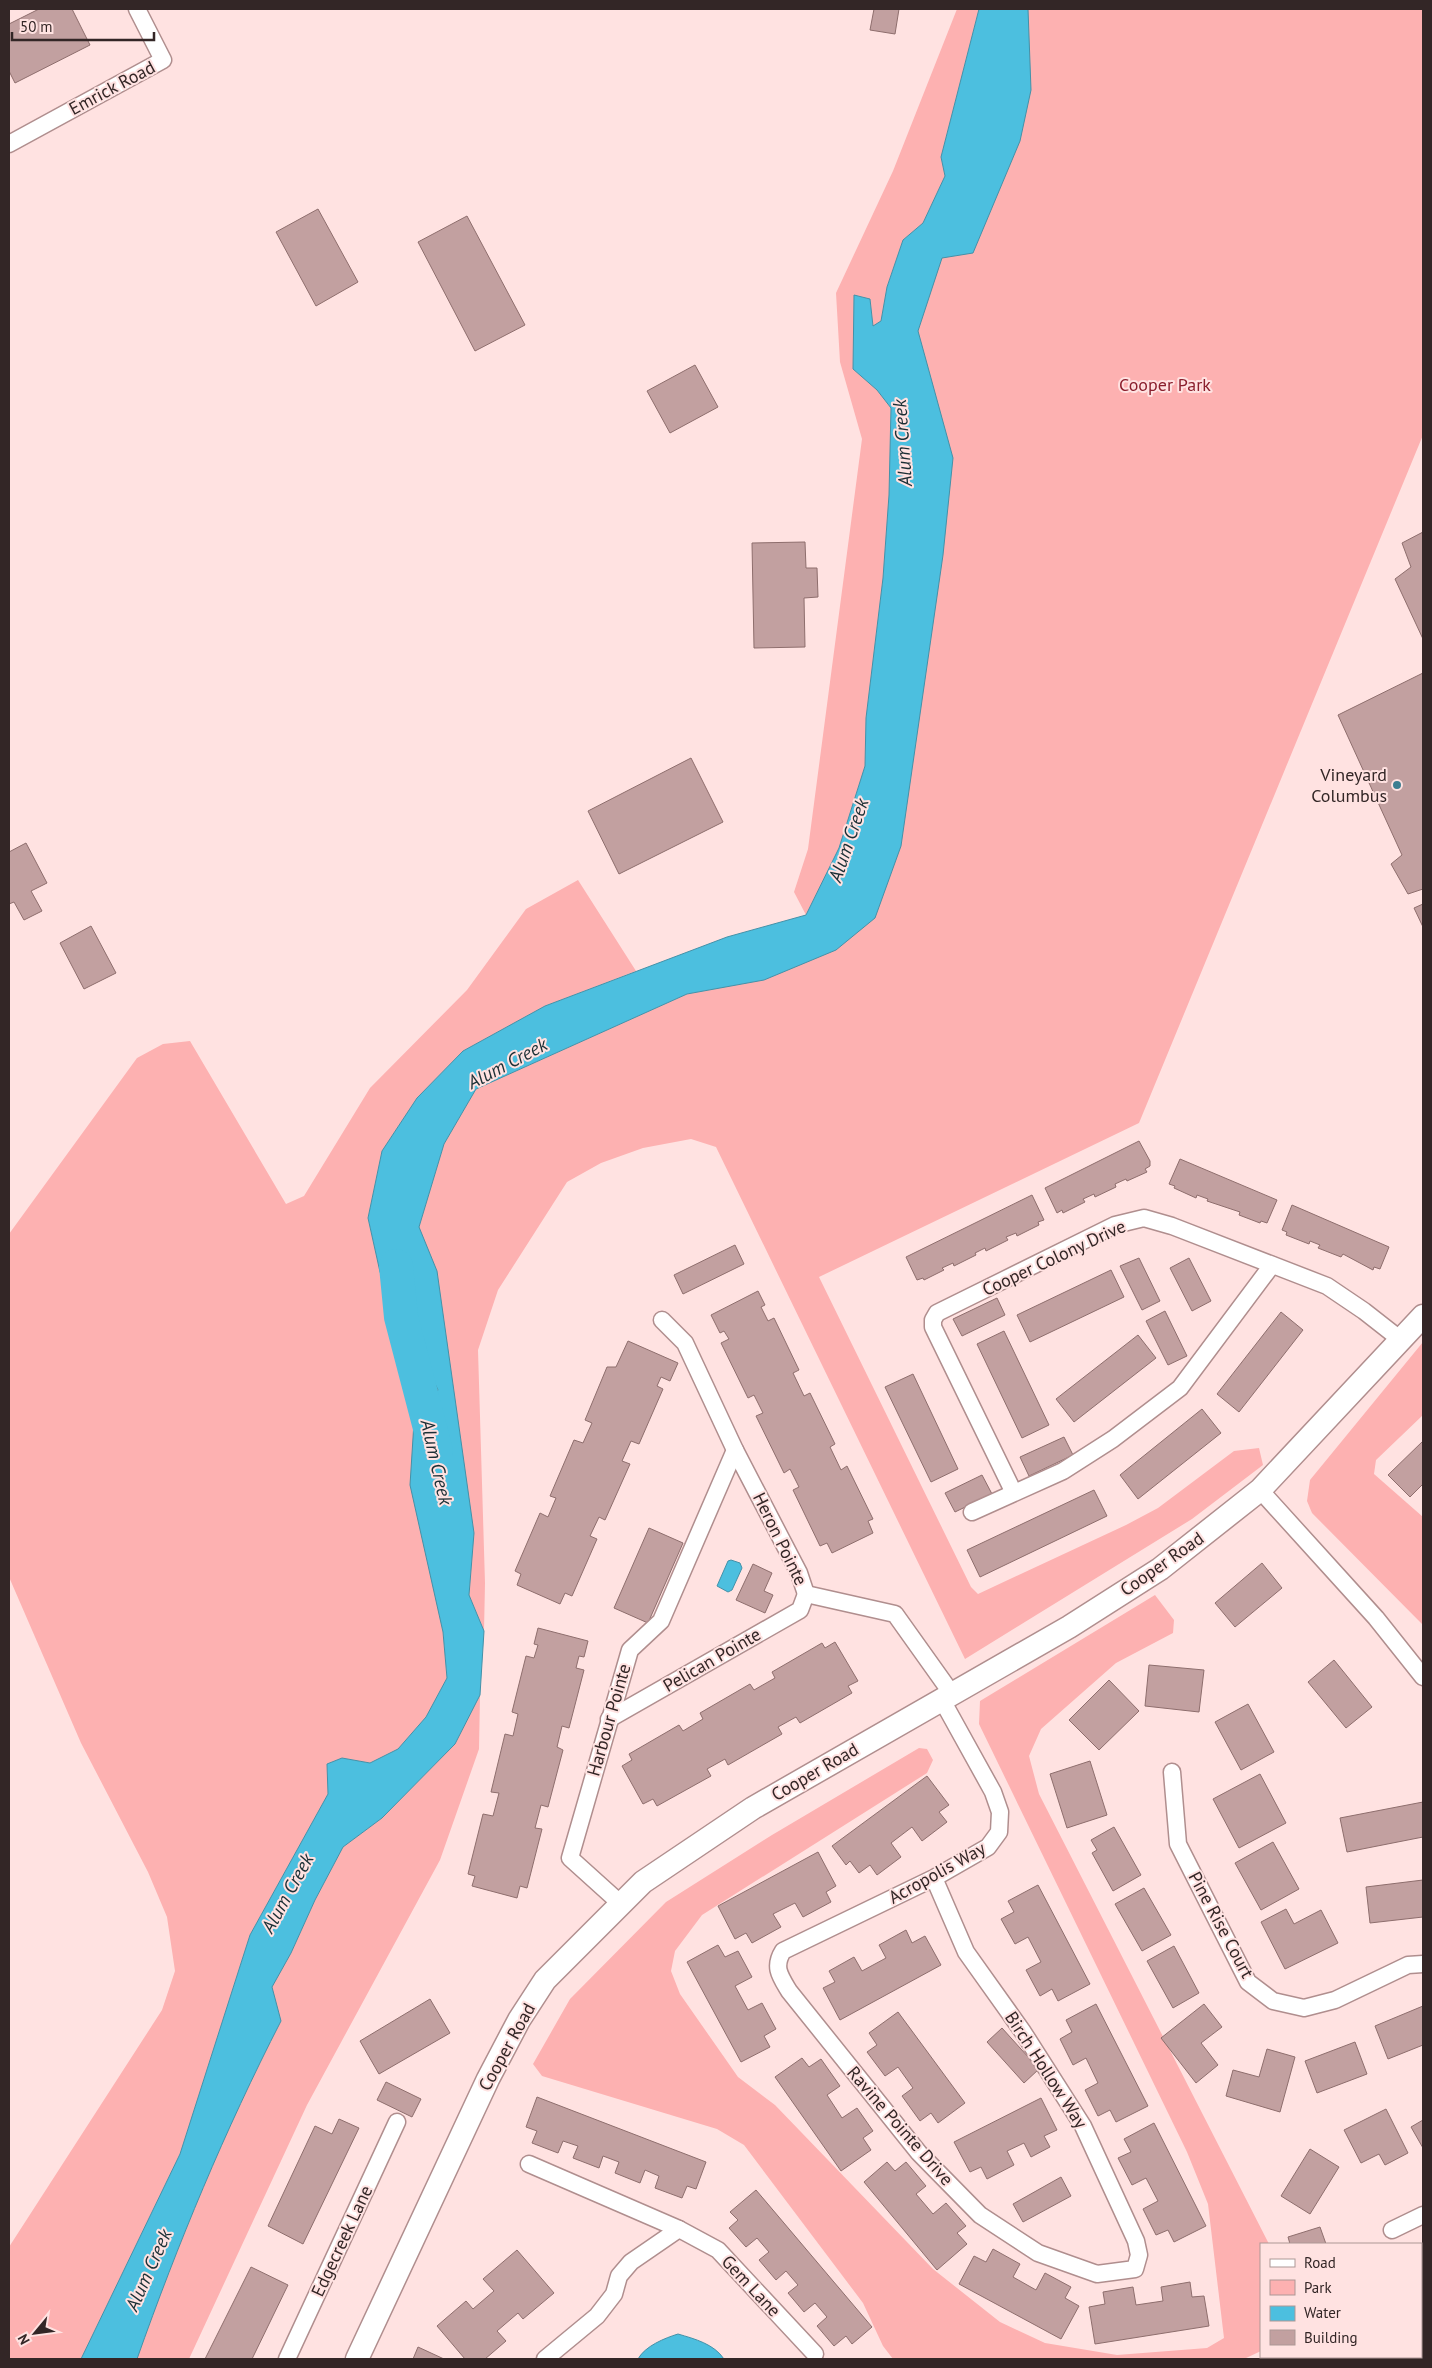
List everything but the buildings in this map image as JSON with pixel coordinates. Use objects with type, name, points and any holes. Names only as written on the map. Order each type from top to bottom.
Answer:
[{"type":"street","name":"Emrick Road","points":[[9,144],[164,60],[137,9]]},
{"type":"street","name":"Cooper Colony Drive","points":[[1013,1491],[933,1327],[933,1320],[937,1313],[1115,1226],[1144,1218],[1172,1226],[1327,1286],[1401,1340]]},
{"type":"street","points":[[972,1512],[1013,1491],[1063,1470],[1105,1444],[1180,1388],[1272,1265]]},
{"type":"street","name":"Cooper Road","points":[[357,2359],[484,2087],[519,2020],[545,1980],[643,1882],[753,1808],[1068,1627],[1160,1569],[1260,1490],[1423,1316]]},
{"type":"street","name":"Heron Pointe","points":[[662,1320],[685,1344],[735,1450],[800,1573],[806,1594],[895,1614],[947,1697]]},
{"type":"street","name":"Harbour Pointe","points":[[621,1904],[570,1858],[630,1650],[661,1621],[735,1450]]},
{"type":"street","points":[[1260,1490],[1376,1618],[1423,1677]]},
{"type":"street","name":"Pelican Pointe","points":[[609,1719],[800,1610],[806,1594]]},
{"type":"street","name":"Acropolis Way","points":[[777,1969],[778,1959],[783,1951],[934,1878],[988,1847],[999,1832],[1000,1812],[993,1792],[947,1697]]},
{"type":"street","name":"Pine Rise Court","points":[[1172,1772],[1178,1844],[1248,1982],[1273,2001],[1304,2008],[1335,2000],[1408,1966],[1423,1964]]},
{"type":"street","name":"Birch Hollow Way","points":[[934,1878],[966,1952],[1023,2032],[1084,2126],[1136,2241],[1140,2255],[1135,2269]]},
{"type":"street","name":"Ravine Pointe Drive","points":[[777,1969],[789,1991],[919,2153],[980,2215],[1038,2253],[1097,2274],[1135,2269]]},
{"type":"street","name":"Edgecreek Lane","points":[[287,2359],[397,2122]]},
{"type":"street","name":"Gem Lane","points":[[529,2164],[679,2229],[718,2250],[815,2354]]},
{"type":"street","points":[[1392,2230],[1423,2215]]},
{"type":"street","points":[[546,2359],[597,2316],[614,2294],[619,2276],[631,2262],[679,2229]]},
{"type":"green space","points":[[957,9],[979,9],[941,157],[945,176],[923,223],[903,240],[887,287],[881,321],[873,327],[870,299],[854,295],[853,369],[877,390],[891,408],[889,495],[883,578],[866,718],[865,766],[839,848],[806,915],[794,892],[808,849],[862,439],[840,362],[836,293],[893,171]]},
{"type":"green space","name":"Cooper Park","points":[[1028,9],[1423,9],[1423,435],[1139,1123],[819,1277],[971,1587],[978,1594],[1126,1525],[1158,1508],[1234,1451],[1259,1448],[1263,1465],[1192,1519],[965,1659],[716,1147],[691,1139],[643,1148],[601,1163],[567,1182],[498,1290],[478,1350],[485,1583],[484,1631],[469,1595],[474,1533],[419,1227],[444,1144],[476,1089],[687,994],[714,989],[860,905],[895,416],[930,248],[1028,15]]},
{"type":"green space","points":[[578,880],[636,971],[545,1006],[463,1051],[417,1098],[382,1151],[368,1218],[380,1272],[438,1390],[414,1422],[443,1632],[447,1678],[426,1717],[398,1749],[370,1763],[342,1758],[327,1764],[328,1794],[250,1935],[180,2154],[81,2359],[9,2359],[9,2247],[162,2010],[175,1971],[167,1917],[148,1872],[81,1743],[9,1577],[9,1234],[137,1058],[163,1044],[190,1041],[286,1204],[304,1196],[370,1088],[467,990],[526,909]]},
{"type":"green space","points":[[1423,1342],[1423,1415],[1376,1460],[1374,1474],[1423,1517],[1423,1625],[1312,1513],[1307,1501],[1310,1480]]},
{"type":"green space","points":[[1155,1595],[1174,1620],[1173,1633],[1116,1663],[1041,1729],[1029,1756],[1039,1794],[1268,2243],[1260,2243],[1260,2351],[1244,2359],[893,2359],[883,2346],[863,2303],[744,2145],[717,2129],[542,2076],[533,2064],[570,1999],[666,1902],[772,1835],[919,1748],[927,1749],[933,1760],[927,1773],[702,1915],[675,1951],[671,1971],[680,1994],[738,2077],[775,2105],[933,2269],[1000,2322],[1045,2343],[1117,2355],[1207,2348],[1224,2338],[1208,2204],[1187,2152],[979,1724],[980,1701]]},
{"type":"green space","points":[[480,1695],[479,1749],[440,1860],[307,2105],[189,2359],[137,2359],[203,2187],[260,2062],[281,2021],[271,1987],[291,1953],[315,1900],[343,1847],[382,1818],[455,1744]]},
{"type":"water","points":[[979,9],[1028,9],[1031,90],[1020,141],[973,253],[942,258],[918,331],[953,458],[943,555],[901,846],[875,918],[836,950],[764,980],[687,994],[476,1089],[444,1144],[419,1227],[437,1271],[474,1533],[469,1595],[484,1631],[480,1695],[455,1744],[382,1818],[343,1847],[315,1900],[291,1953],[272,1987],[281,2021],[260,2062],[203,2187],[137,2359],[81,2359],[180,2154],[250,1935],[328,1794],[327,1764],[342,1758],[370,1763],[398,1749],[426,1717],[447,1678],[443,1632],[410,1485],[414,1422],[438,1390],[380,1272],[368,1218],[382,1151],[417,1098],[463,1051],[545,1006],[727,937],[806,915],[839,848],[865,766],[866,718],[883,578],[889,495],[891,408],[877,390],[853,369],[854,295],[870,299],[873,326],[881,321],[887,287],[903,240],[923,223],[945,176],[941,157]]},
{"type":"water","points":[[728,1561],[740,1563],[742,1568],[732,1590],[728,1592],[717,1586]]},
{"type":"water","points":[[678,2334],[710,2346],[724,2359],[638,2359],[650,2346]]},
{"type":"waterway","name":"Alum Creek","points":[[396,1266],[401,1317],[436,1451]]},
{"type":"place","name":"Vineyard Columbus","points":[[1397,785]]}]
